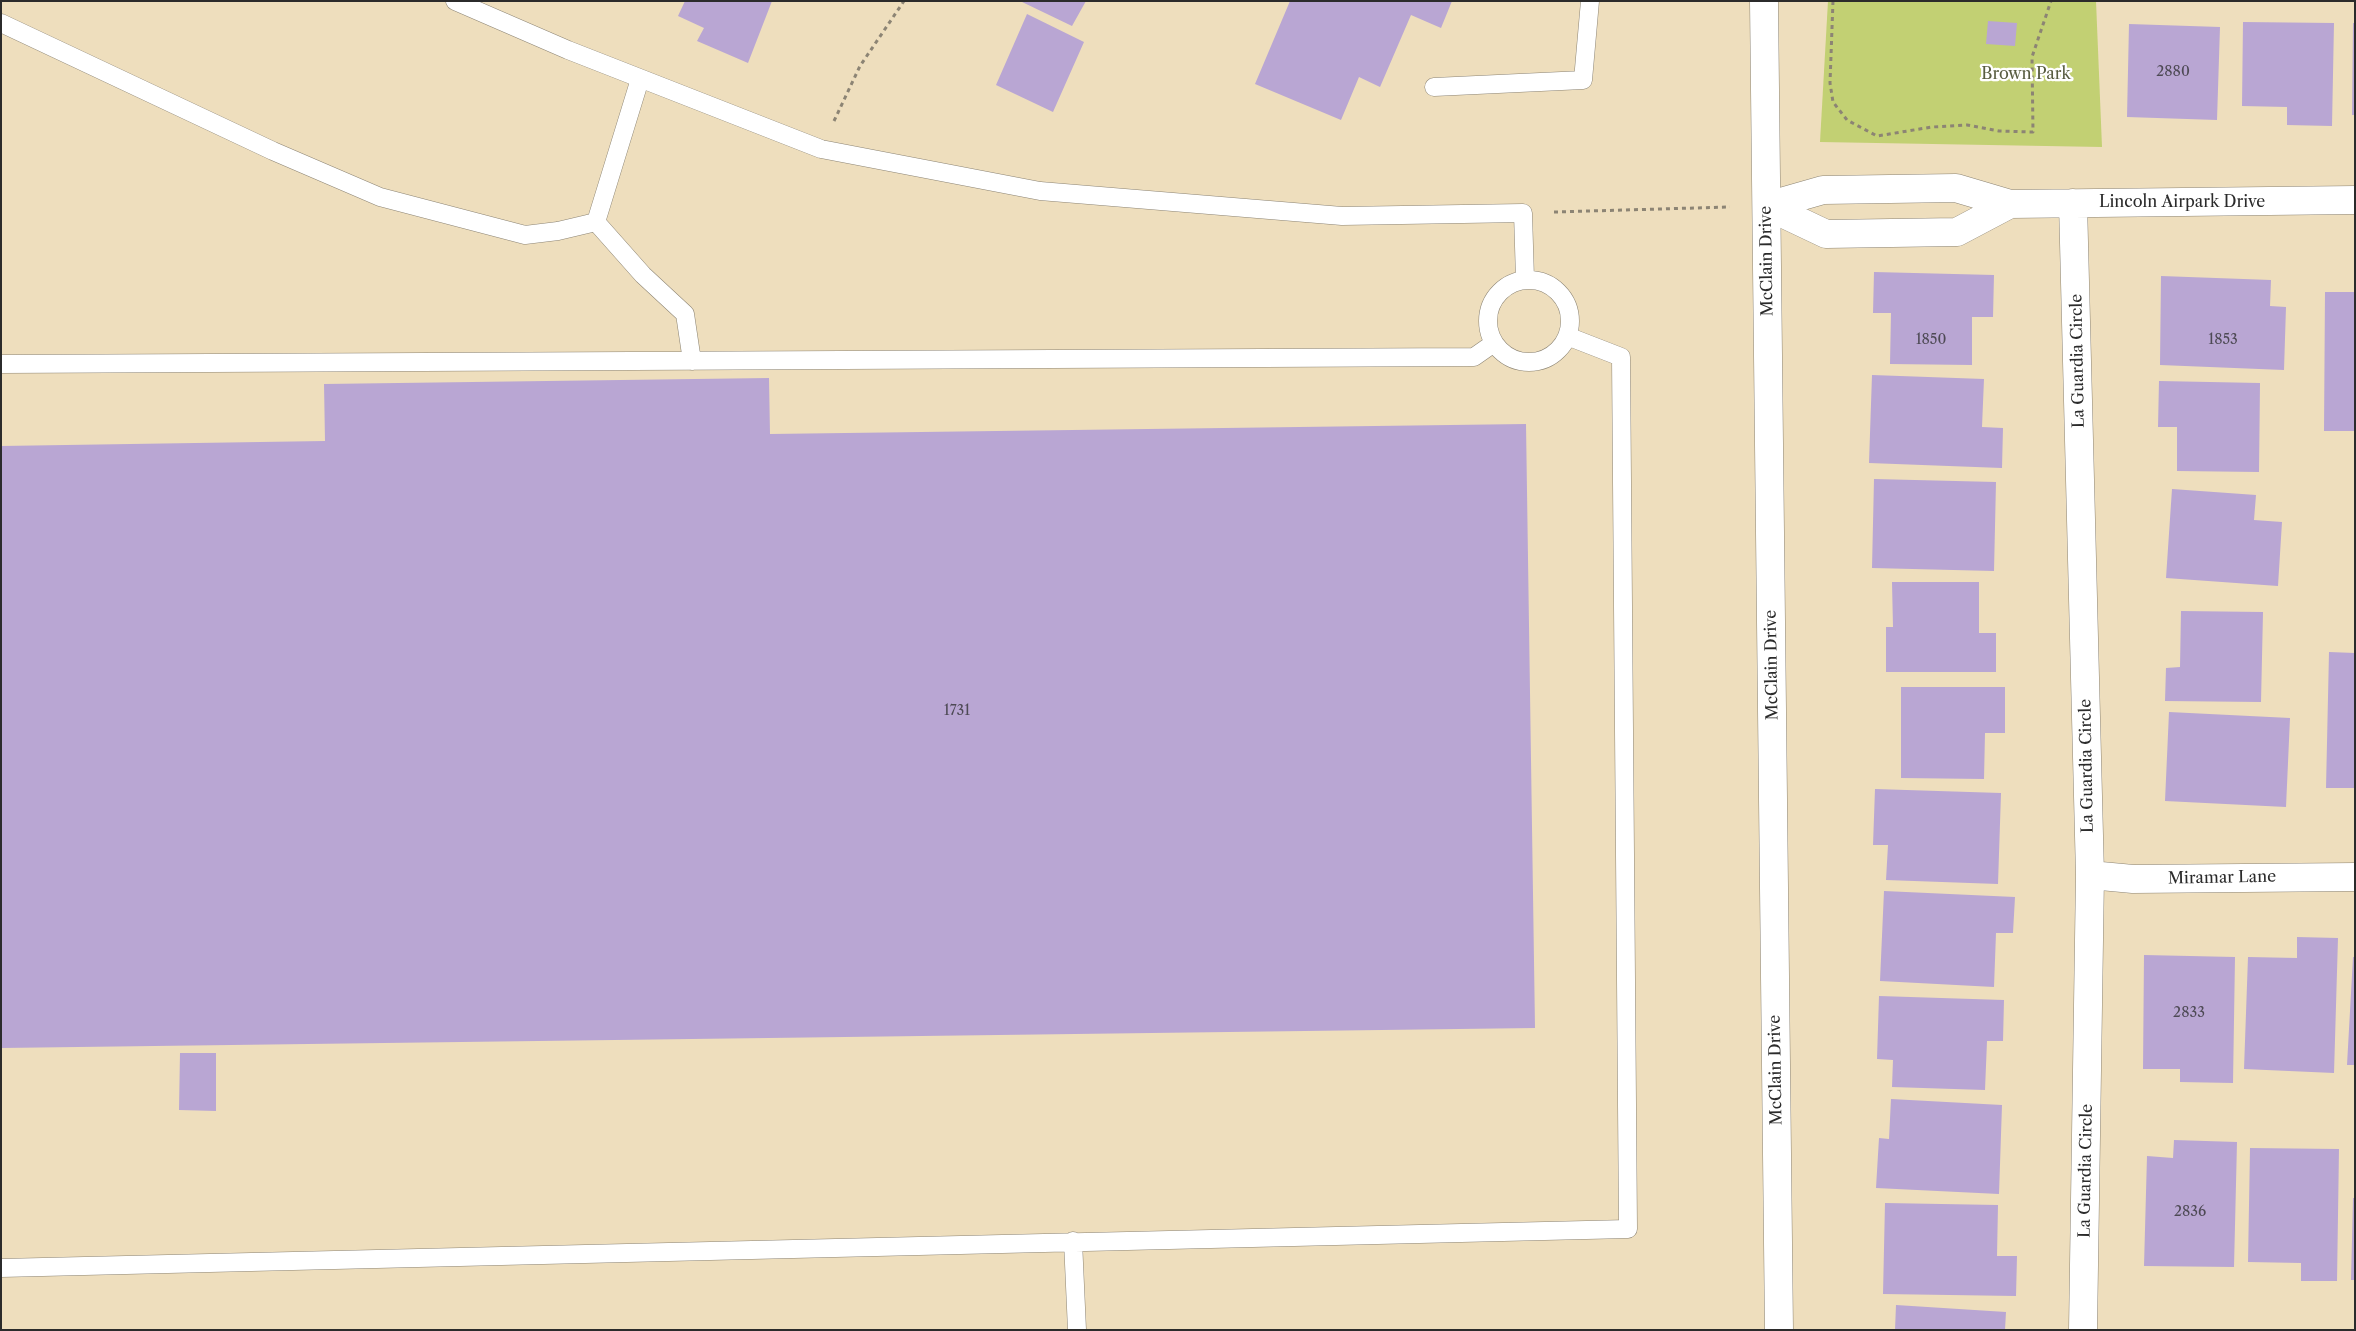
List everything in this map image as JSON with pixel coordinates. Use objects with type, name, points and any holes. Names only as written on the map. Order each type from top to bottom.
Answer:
[{"type":"street","name":"McClain Drive","points":[[1764,1],[1779,1330]]},
{"type":"street","name":"Lincoln Airpark Drive","points":[[1767,206],[1823,190],[1956,188],[2010,204],[2355,200]]},
{"type":"street","name":"La Guardia Circle","points":[[2073,202],[2090,875],[2084,1330]]},
{"type":"street","name":"Lincoln Airpark Drive","points":[[1767,206],[1826,234],[1957,232],[2010,204]]},
{"type":"street","name":"Miramar Lane","points":[[2090,875],[2132,879],[2355,877]]},
{"type":"lane","points":[[456,1],[640,79],[821,149],[1040,191],[1342,216],[1523,213],[1525,280]]},
{"type":"lane","points":[[1434,87],[1583,80],[1590,1]]},
{"type":"lane","points":[[1,23],[248,139],[380,197],[525,235],[558,231],[596,222]]},
{"type":"lane","points":[[596,222],[640,79]]},
{"type":"lane","points":[[596,222],[643,275],[685,314],[692,361]]},
{"type":"lane","points":[[1525,280],[1539,281],[1552,286],[1562,296],[1568,309],[1570,322],[1567,336],[1561,347],[1551,356],[1527,362],[1514,359],[1494,343],[1488,330],[1488,316],[1492,302],[1506,287],[1525,280]]},
{"type":"lane","points":[[1,1268],[1628,1229],[1621,357],[1567,336]]},
{"type":"lane","points":[[1,364],[1474,357],[1494,343]]},
{"type":"lane","points":[[1073,1241],[1077,1330]]},
{"type":"path","points":[[821,149],[860,66],[904,1]]},
{"type":"path","points":[[1833,1],[1830,83],[1833,102],[1846,120],[1877,136],[1932,127],[1967,125],[1999,131],[2033,132],[2032,57],[2051,1]]},
{"type":"path","points":[[1523,213],[1767,206]]},
{"type":"green space","name":"Brown Park","points":[[1828,1],[2096,1],[2102,147],[1820,142]]},
{"type":"building","points":[[685,1],[772,1],[748,63],[697,41],[704,28],[678,16]]},
{"type":"building","points":[[1020,1],[1086,1],[1072,26]]},
{"type":"building","points":[[1290,1],[1452,1],[1441,28],[1411,15],[1380,87],[1359,77],[1341,120],[1255,84]]},
{"type":"building","points":[[1027,14],[1084,42],[1053,112],[996,85]]},
{"type":"building","points":[[1988,21],[2017,23],[2015,46],[1986,44]]},
{"type":"building","points":[[2243,22],[2334,23],[2332,126],[2287,125],[2287,107],[2242,106]]},
{"type":"building","points":[[2353,23],[2355,23],[2355,115],[2352,115]]},
{"type":"building","points":[[2129,24],[2220,27],[2217,120],[2127,117]]},
{"type":"building","points":[[1874,272],[1994,275],[1993,317],[1972,317],[1972,365],[1890,364],[1891,313],[1873,313]]},
{"type":"building","points":[[2161,276],[2271,280],[2270,306],[2286,307],[2284,370],[2160,365]]},
{"type":"building","points":[[2325,292],[2355,292],[2355,431],[2324,431]]},
{"type":"building","points":[[1872,375],[1984,379],[1982,427],[2003,428],[2002,468],[1869,463]]},
{"type":"building","points":[[769,378],[770,434],[1526,424],[1535,1028],[1,1048],[1,446],[325,441],[324,384]]},
{"type":"building","points":[[2159,381],[2260,383],[2259,472],[2177,471],[2177,427],[2158,427]]},
{"type":"building","points":[[1874,479],[1996,482],[1994,571],[1872,568]]},
{"type":"building","points":[[2172,489],[2256,495],[2254,520],[2282,522],[2278,586],[2166,578]]},
{"type":"building","points":[[1892,582],[1979,582],[1979,633],[1996,633],[1996,672],[1886,672],[1886,627],[1893,627]]},
{"type":"building","points":[[2181,611],[2263,612],[2261,702],[2165,701],[2166,668],[2180,667]]},
{"type":"building","points":[[2329,652],[2355,653],[2355,788],[2326,788]]},
{"type":"building","points":[[1901,687],[2005,687],[2005,733],[1985,733],[1984,779],[1901,778]]},
{"type":"building","points":[[2169,712],[2290,718],[2286,807],[2165,801]]},
{"type":"building","points":[[1875,789],[2001,793],[1998,884],[1886,880],[1888,845],[1873,845]]},
{"type":"building","points":[[1884,891],[2015,897],[2013,933],[1996,933],[1994,987],[1880,981]]},
{"type":"building","points":[[2297,937],[2338,938],[2334,1073],[2244,1069],[2248,957],[2297,958]]},
{"type":"building","points":[[2144,955],[2235,957],[2233,1083],[2180,1082],[2180,1069],[2143,1069]]},
{"type":"building","points":[[2353,957],[2355,957],[2355,1065],[2347,1065]]},
{"type":"building","points":[[1879,996],[2004,1000],[2003,1041],[1987,1041],[1985,1090],[1892,1087],[1893,1060],[1877,1059]]},
{"type":"building","points":[[180,1053],[216,1053],[216,1111],[179,1110]]},
{"type":"building","points":[[1891,1099],[2002,1105],[1999,1194],[1876,1188],[1879,1138],[1889,1139]]},
{"type":"building","points":[[2174,1140],[2237,1142],[2234,1267],[2144,1266],[2147,1156],[2173,1158]]},
{"type":"building","points":[[2250,1148],[2339,1149],[2337,1281],[2301,1281],[2301,1263],[2248,1262]]},
{"type":"building","points":[[2353,1198],[2355,1198],[2355,1280],[2351,1280]]},
{"type":"building","points":[[1885,1203],[1998,1205],[1997,1256],[2017,1256],[2016,1296],[1883,1294]]},
{"type":"building","points":[[1896,1305],[2006,1312],[2005,1330],[1895,1330]]}]
